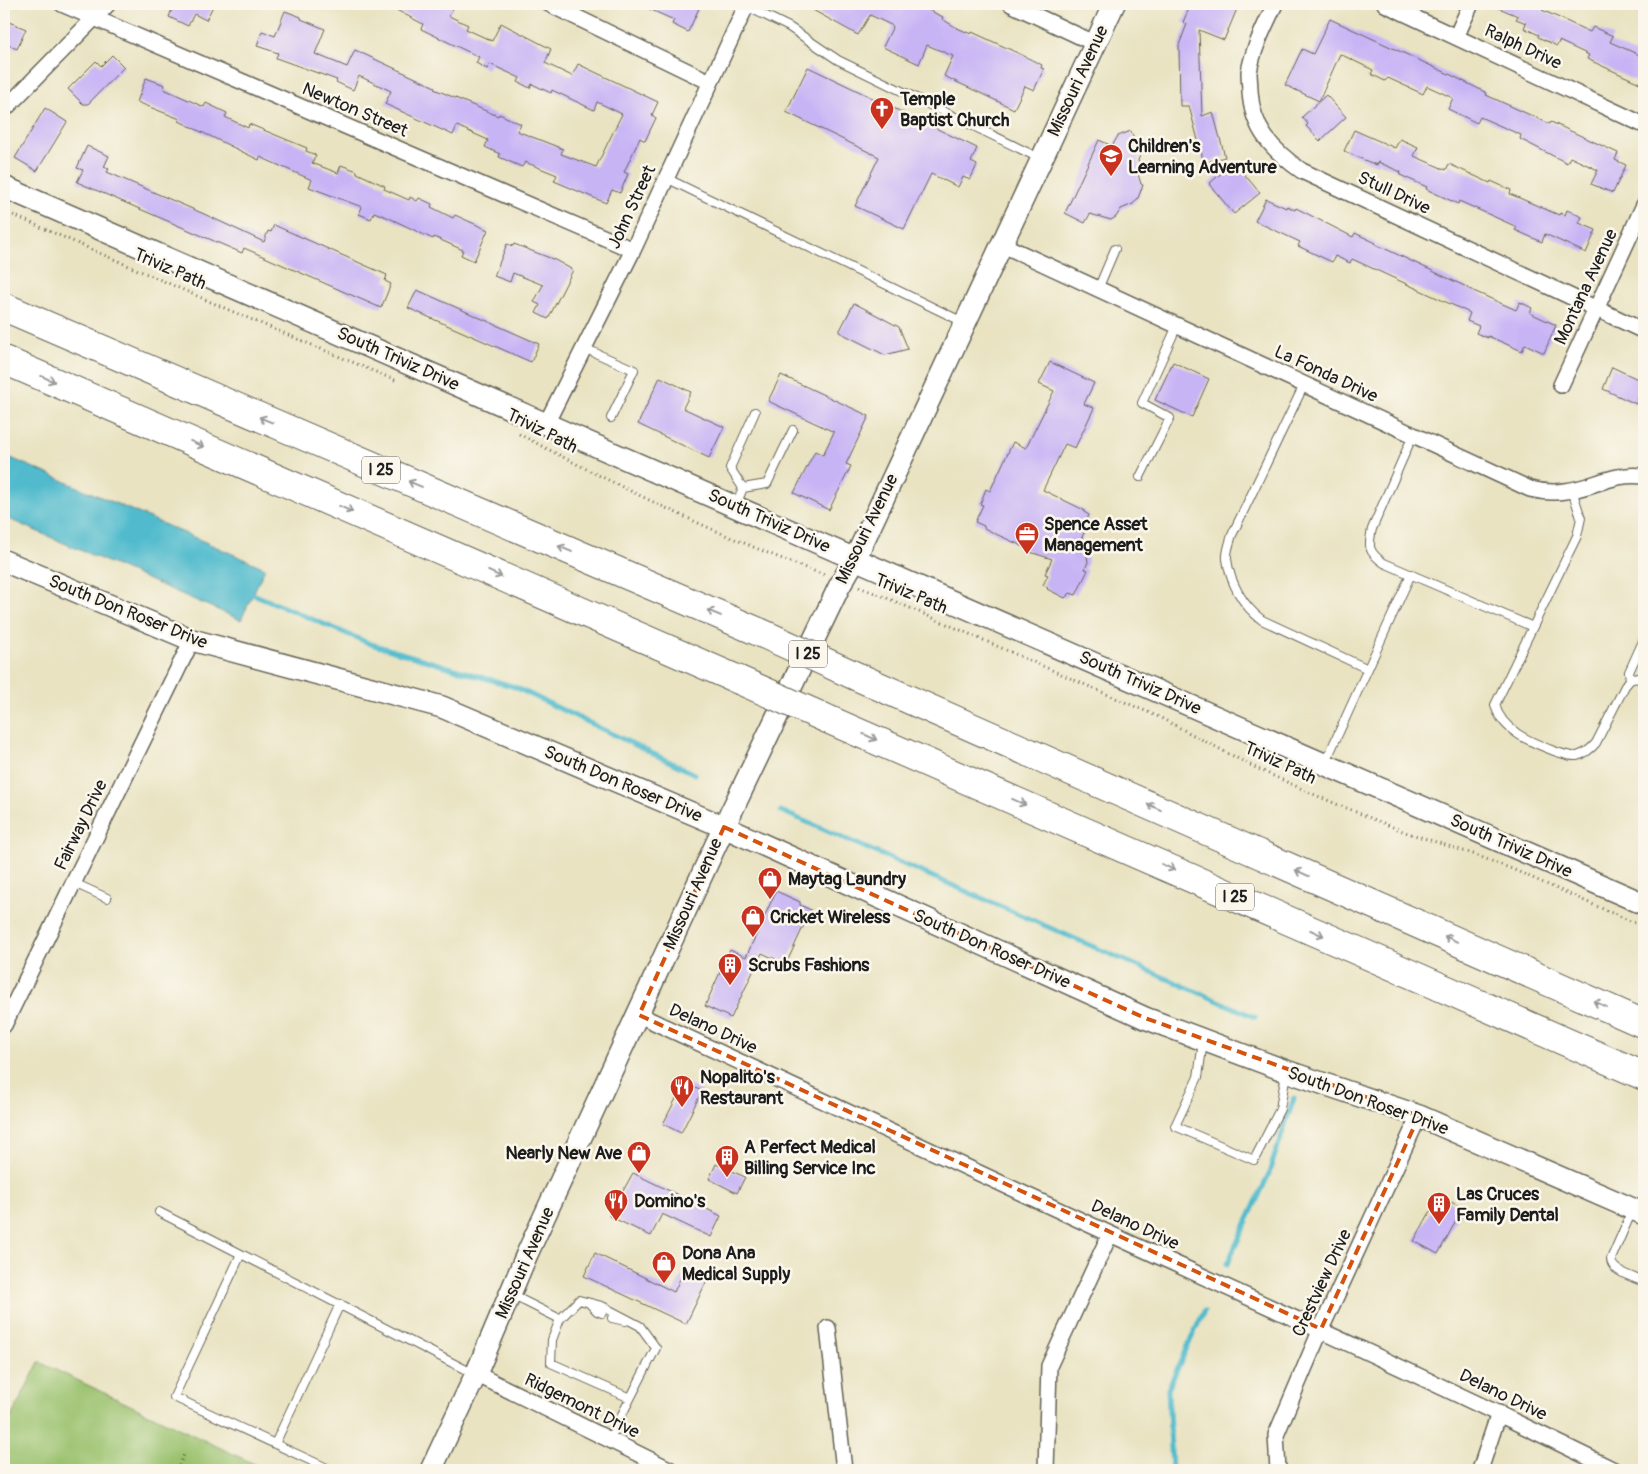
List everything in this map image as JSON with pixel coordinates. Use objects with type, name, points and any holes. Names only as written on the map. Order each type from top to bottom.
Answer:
[{"type":"highway","name":"I 25","points":[[4,307],[759,632],[1644,1024]]},
{"type":"highway","name":"I 25","points":[[4,360],[1644,1076]]},
{"type":"street","name":"Newton Street","points":[[62,4],[633,250]]},
{"type":"street","points":[[4,110],[108,4]]},
{"type":"street","points":[[549,4],[710,82]]},
{"type":"street","points":[[1011,4],[1096,44]]},
{"type":"street","name":"Missouri Avenue","points":[[431,1470],[724,827],[854,559],[1114,4]]},
{"type":"street","name":"Stull Drive","points":[[1275,4],[1257,43],[1249,73],[1251,107],[1262,135],[1282,157],[1302,171],[1644,331]]},
{"type":"street","name":"Ralph Drive","points":[[1385,4],[1644,125]]},
{"type":"street","points":[[1456,36],[1471,4]]},
{"type":"street","name":"John Street","points":[[546,424],[633,250],[746,5]]},
{"type":"street","name":"South Triviz Drive","points":[[4,187],[546,424],[739,497],[854,559],[1644,904]]},
{"type":"street","name":"Montana Avenue","points":[[1561,385],[1644,205]]},
{"type":"street","name":"La Fonda Drive","points":[[1001,244],[1530,489],[1554,492],[1572,490],[1612,478],[1630,475],[1644,476]]},
{"type":"street","name":"South Don Roser Drive","points":[[4,561],[192,640],[442,707],[724,827],[1145,1018],[1286,1071],[1420,1116],[1638,1212]]},
{"type":"street","name":"Fairway Drive","points":[[4,1025],[192,640]]},
{"type":"street","name":"Delano Drive","points":[[638,1015],[1110,1234],[1321,1329],[1614,1470]]},
{"type":"street","name":"Crestview Drive","points":[[1278,1470],[1276,1435],[1321,1329],[1420,1116]]},
{"type":"street","points":[[1046,1470],[1049,1366],[1110,1234]]},
{"type":"street","points":[[828,1328],[844,1470]]},
{"type":"street","name":"Ridgemont Drive","points":[[476,1374],[670,1470]]},
{"type":"street","points":[[1480,1470],[1499,1413]]},
{"type":"lane","points":[[746,5],[789,26],[838,60],[1041,159]]},
{"type":"lane","points":[[666,178],[964,323]]},
{"type":"lane","points":[[1098,289],[1115,249]]},
{"type":"lane","points":[[1140,477],[1170,418],[1142,403],[1177,326]]},
{"type":"lane","points":[[584,348],[634,370],[611,418]]},
{"type":"lane","points":[[1304,385],[1232,535],[1227,558],[1236,589],[1249,609],[1262,620],[1368,669]]},
{"type":"lane","points":[[755,412],[730,468],[739,497],[767,484],[793,430]]},
{"type":"lane","points":[[1413,435],[1372,529],[1369,547],[1375,557],[1533,628]]},
{"type":"lane","points":[[1572,490],[1579,509],[1580,524],[1577,536],[1495,705],[1510,729],[1535,744],[1568,756],[1578,756],[1596,743],[1625,686],[1630,680],[1637,678],[1644,682]]},
{"type":"lane","points":[[1324,764],[1411,574]]},
{"type":"lane","points":[[1630,680],[1629,672],[1644,638]]},
{"type":"lane","points":[[74,883],[108,898]]},
{"type":"lane","points":[[1203,1040],[1198,1077],[1176,1126],[1254,1160],[1280,1109],[1286,1071]]},
{"type":"lane","points":[[159,1212],[476,1374]]},
{"type":"lane","points":[[1638,1212],[1611,1259],[1611,1263],[1615,1268],[1644,1282]]},
{"type":"lane","points":[[241,1254],[174,1397],[331,1470]]},
{"type":"lane","points":[[511,1294],[560,1319]]},
{"type":"lane","points":[[609,1440],[656,1348],[640,1326],[602,1306],[579,1300],[560,1319],[552,1340],[551,1363],[630,1398]]},
{"type":"lane","points":[[589,1303],[602,1314]]},
{"type":"lane","points":[[275,1444],[340,1304]]},
{"type":"lane","points":[[612,1318],[632,1322]]},
{"type":"path","name":"Triviz Path","points":[[4,211],[229,310],[406,384]]},
{"type":"path","name":"Triviz Path","points":[[511,430],[574,463],[787,561],[884,597],[1160,716],[1258,769],[1322,798],[1405,832],[1512,869],[1644,927]]},
{"type":"path","points":[[177,1470],[185,1452]]},
{"type":"highlighted area","points":[[724,827],[1145,1018],[1419,1116],[1321,1329],[639,1015]]},
{"type":"green space","points":[[39,1362],[267,1470],[4,1470],[4,1431]]},
{"type":"water","points":[[4,455],[265,568],[241,620],[4,517]]},
{"type":"building","points":[[174,4],[214,4],[206,20],[194,14],[188,26],[169,17]]},
{"type":"building","points":[[385,4],[455,4],[449,16],[468,25],[466,29],[492,41],[501,23],[551,49],[545,63],[572,76],[578,64],[658,102],[652,115],[656,118],[645,141],[640,138],[624,172],[628,174],[620,193],[612,190],[606,203],[554,181],[557,175],[525,162],[522,167],[499,157],[500,154],[485,147],[488,140],[457,126],[453,135],[385,104],[391,91],[359,76],[353,90],[336,82],[337,80],[276,58],[278,53],[257,46],[262,31],[275,36],[285,11],[325,29],[315,54],[347,67],[355,50],[435,87],[434,89],[521,124],[517,131],[563,149],[561,154],[596,167],[622,114],[597,102],[594,110],[552,90],[551,93],[532,84],[530,88],[518,82],[520,78],[490,64],[487,69],[476,63],[479,57],[421,29],[423,24]]},
{"type":"building","points":[[638,4],[701,4],[688,32],[672,24],[674,20]]},
{"type":"building","points":[[802,4],[916,4],[943,17],[942,19],[957,28],[971,34],[972,32],[1020,54],[1042,65],[1041,68],[1044,69],[1034,90],[1025,86],[1014,109],[944,76],[953,56],[927,45],[919,64],[883,47],[893,26],[870,15],[858,35]]},
{"type":"building","points":[[1191,4],[1239,4],[1224,40],[1199,30],[1202,116],[1213,112],[1225,157],[1204,163],[1189,106],[1180,106],[1179,45],[1187,24],[1183,22]]},
{"type":"building","points":[[1489,4],[1545,4],[1542,10],[1590,32],[1593,27],[1613,36],[1610,42],[1644,57],[1644,85],[1587,59],[1589,55],[1559,41],[1557,46],[1538,37],[1539,35],[1524,28],[1526,23],[1516,19],[1518,16]]},
{"type":"building","points":[[1330,19],[1451,75],[1487,93],[1486,95],[1618,153],[1615,160],[1626,165],[1613,193],[1591,184],[1598,170],[1570,157],[1567,163],[1520,139],[1521,135],[1480,117],[1477,123],[1448,109],[1453,98],[1427,86],[1423,94],[1388,78],[1385,81],[1371,74],[1373,70],[1340,54],[1319,101],[1285,85],[1302,49],[1313,54]]},
{"type":"building","points":[[4,20],[26,29],[17,49],[4,43]]},
{"type":"building","points":[[112,55],[124,67],[88,104],[83,104],[68,89],[96,61],[101,66]]},
{"type":"building","name":"Temple Baptist Church","points":[[808,67],[977,148],[971,162],[977,165],[970,180],[963,177],[958,187],[931,174],[904,229],[855,206],[879,157],[786,112]]},
{"type":"building","points":[[146,78],[165,85],[164,89],[204,107],[206,103],[227,113],[225,117],[248,128],[249,124],[307,148],[306,151],[316,155],[312,163],[338,173],[341,165],[357,171],[357,173],[385,186],[384,189],[409,200],[410,197],[417,201],[419,198],[432,204],[431,207],[453,218],[455,215],[488,230],[474,261],[461,255],[463,250],[434,237],[433,239],[389,218],[374,212],[371,219],[359,214],[362,207],[309,187],[312,180],[260,157],[259,160],[179,121],[180,119],[137,102]]},
{"type":"building","points":[[1326,95],[1346,117],[1320,141],[1306,126],[1308,124],[1302,117]]},
{"type":"building","points":[[45,108],[67,122],[37,171],[15,158]]},
{"type":"building","points":[[1354,130],[1395,148],[1400,139],[1418,147],[1414,156],[1446,170],[1449,164],[1490,183],[1491,181],[1511,190],[1510,194],[1559,215],[1560,213],[1565,215],[1567,210],[1582,217],[1579,223],[1596,230],[1586,253],[1545,234],[1542,242],[1515,230],[1517,227],[1459,201],[1458,204],[1426,189],[1427,187],[1400,175],[1401,172],[1378,162],[1377,165],[1344,151]]},
{"type":"building","name":"Children's Learning Adventure","points":[[1131,131],[1135,143],[1139,145],[1137,151],[1141,154],[1138,160],[1140,168],[1138,174],[1143,185],[1138,198],[1133,204],[1121,209],[1116,217],[1111,220],[1090,214],[1085,223],[1065,213],[1099,140],[1112,146],[1118,136]]},
{"type":"building","points":[[87,146],[109,156],[104,167],[109,169],[107,172],[264,242],[268,231],[271,232],[274,225],[387,275],[385,281],[391,284],[381,308],[244,248],[242,253],[77,182],[83,170],[77,168]]},
{"type":"building","points":[[1234,162],[1260,193],[1234,214],[1209,184]]},
{"type":"building","points":[[1266,199],[1286,208],[1287,206],[1295,210],[1296,208],[1353,237],[1355,233],[1516,310],[1520,302],[1532,308],[1530,313],[1556,325],[1544,353],[1525,344],[1522,351],[1488,336],[1488,338],[1476,333],[1479,326],[1467,321],[1470,313],[1352,259],[1350,263],[1335,256],[1332,262],[1298,246],[1300,242],[1255,221]]},
{"type":"building","points":[[507,244],[513,246],[514,244],[555,260],[573,270],[548,319],[536,313],[540,305],[534,302],[543,285],[513,273],[510,282],[494,276]]},
{"type":"building","points":[[417,290],[539,344],[531,362],[408,308]]},
{"type":"building","points":[[854,303],[899,327],[908,349],[885,355],[839,332]]},
{"type":"building","points":[[1050,362],[1094,383],[1084,404],[1094,408],[1075,448],[1065,444],[1043,490],[1084,510],[1089,515],[1087,520],[1089,522],[1078,546],[1086,550],[1088,562],[1085,569],[1088,570],[1076,595],[1070,593],[1065,598],[1043,585],[1048,575],[1045,574],[1052,559],[1030,552],[975,522],[983,505],[980,504],[986,489],[990,491],[1013,442],[1026,448],[1054,391],[1039,384]]},
{"type":"building","points":[[1173,362],[1209,379],[1192,417],[1155,400]]},
{"type":"building","points":[[1612,367],[1644,382],[1636,404],[1603,389]]},
{"type":"building","points":[[781,375],[869,416],[846,464],[851,466],[829,510],[794,493],[815,451],[823,455],[834,432],[768,401]]},
{"type":"building","points":[[660,377],[691,392],[683,408],[724,427],[709,458],[638,424]]},
{"type":"building","points":[[776,891],[800,902],[800,905],[811,910],[786,964],[762,953],[731,1018],[705,1006],[730,950],[746,957]]},
{"type":"building","name":"Nopalito's Restaurant","points":[[684,1083],[702,1091],[681,1133],[663,1124]]},
{"type":"building","name":"A Perfect Medical Billing Service Inc","points":[[716,1164],[745,1177],[737,1193],[709,1179]]},
{"type":"building","points":[[633,1173],[721,1216],[711,1237],[662,1214],[651,1236],[609,1216]]},
{"type":"building","name":"Las Cruces Family Dental","points":[[1439,1196],[1463,1208],[1438,1254],[1414,1241]]},
{"type":"building","points":[[595,1253],[674,1292],[686,1266],[709,1276],[686,1324],[584,1276]]},
{"type":"waterway","points":[[253,594],[371,644],[515,687],[695,774]]},
{"type":"waterway","points":[[781,811],[1255,1017]]},
{"type":"waterway","points":[[1227,1264],[1268,1176],[1294,1098]]},
{"type":"waterway","points":[[1172,1470],[1168,1389],[1204,1311]]},
{"type":"place","name":"Temple Baptist Church","points":[[882,130]]},
{"type":"place","name":"Children's Learning Adventure","points":[[1111,177]]},
{"type":"place","name":"Spence Asset Management","points":[[1027,555]]},
{"type":"place","name":"Maytag Laundry","points":[[770,900]]},
{"type":"place","name":"Cricket Wireless","points":[[753,938]]},
{"type":"place","name":"Scrubs Fashions","points":[[730,986]]},
{"type":"place","name":"Nopalito's Restaurant","points":[[682,1108]]},
{"type":"place","name":"Nearly New Ave","points":[[639,1174]]},
{"type":"place","name":"A Perfect Medical Billing Service Inc","points":[[727,1178]]},
{"type":"place","name":"Domino's","points":[[616,1222]]},
{"type":"place","name":"Las Cruces Family Dental","points":[[1439,1225]]},
{"type":"place","name":"Dona Ana Medical Supply","points":[[664,1284]]}]
